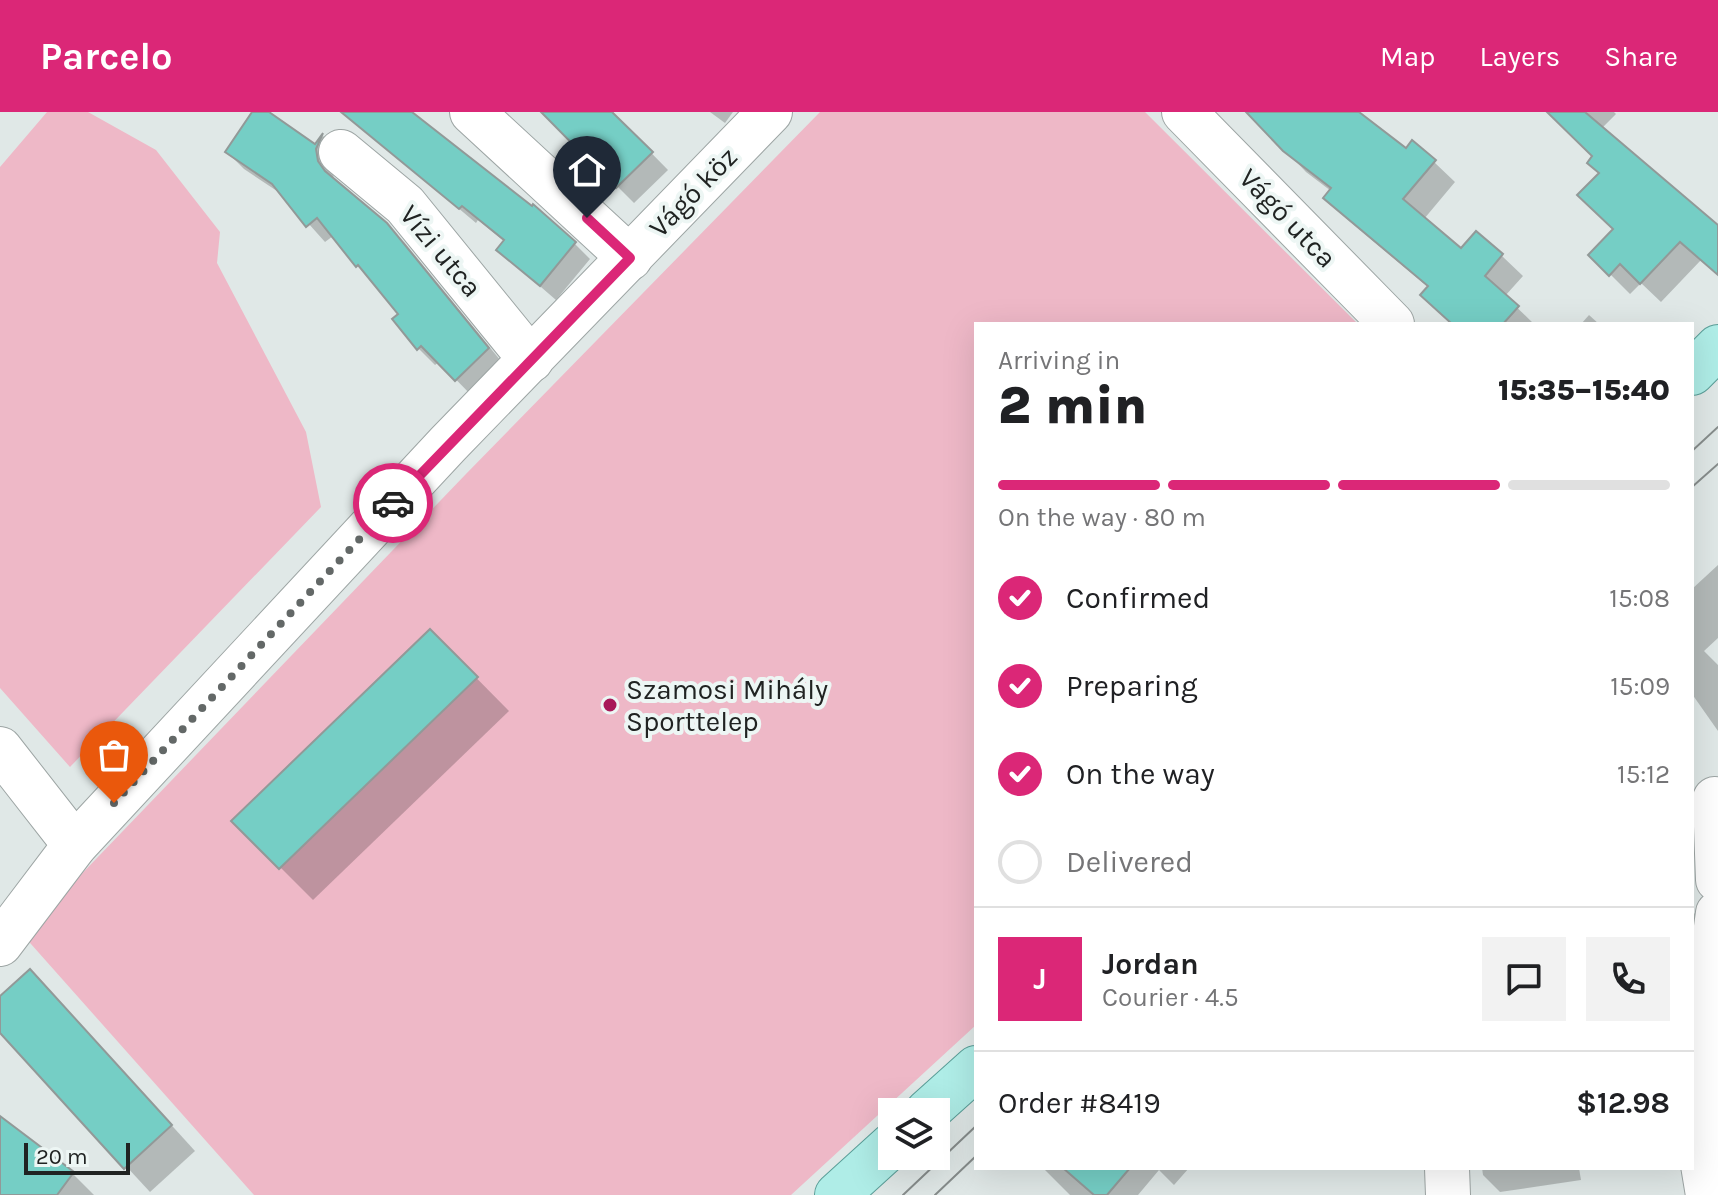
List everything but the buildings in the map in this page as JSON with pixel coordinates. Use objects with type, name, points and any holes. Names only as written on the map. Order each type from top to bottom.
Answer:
[{"type":"main road","points":[[1694,371],[1718,348]]},
{"type":"main road","points":[[943,1098],[974,1070]]},
{"type":"main road","points":[[837,1195],[878,1158]]},
{"type":"street","points":[[472,112],[630,258]]},
{"type":"street","name":"Vágó köz","points":[[0,944],[75,845],[448,444],[770,112]]},
{"type":"street","name":"Vágó utca","points":[[1184,112],[1390,322]]},
{"type":"street","name":"Vízi utca","points":[[341,152],[405,205],[531,360]]},
{"type":"street","points":[[0,749],[75,845]]},
{"type":"street","points":[[1708,790],[1718,880]]},
{"type":"street","points":[[1708,1195],[1700,1147],[1702,1028],[1718,913]]},
{"type":"street","points":[[1447,1170],[1448,1195]]},
{"type":"shaded area","points":[[47,112],[88,112],[156,150],[220,232],[217,263],[306,432],[321,507],[70,767],[0,688],[0,167]]},
{"type":"shaded area","name":"Szamosi Mihály Sporttelep","points":[[820,112],[1145,112],[1356,322],[974,322],[974,1027],[897,1098],[878,1098],[878,1115],[791,1195],[254,1195],[23,935],[465,475]]},
{"type":"tram line","points":[[1694,449],[1718,427]]},
{"type":"tram line","points":[[1694,485],[1718,464]]},
{"type":"tram line","points":[[903,1195],[974,1128]]},
{"type":"tram line","points":[[935,1195],[974,1158]]},
{"type":"way so far","points":[[114,803],[393,503]]},
{"type":"place","name":"Szamosi Mihály Sporttelep","points":[[610,705]]},
{"type":"route","points":[[393,503],[630,258],[587,218]]}]
